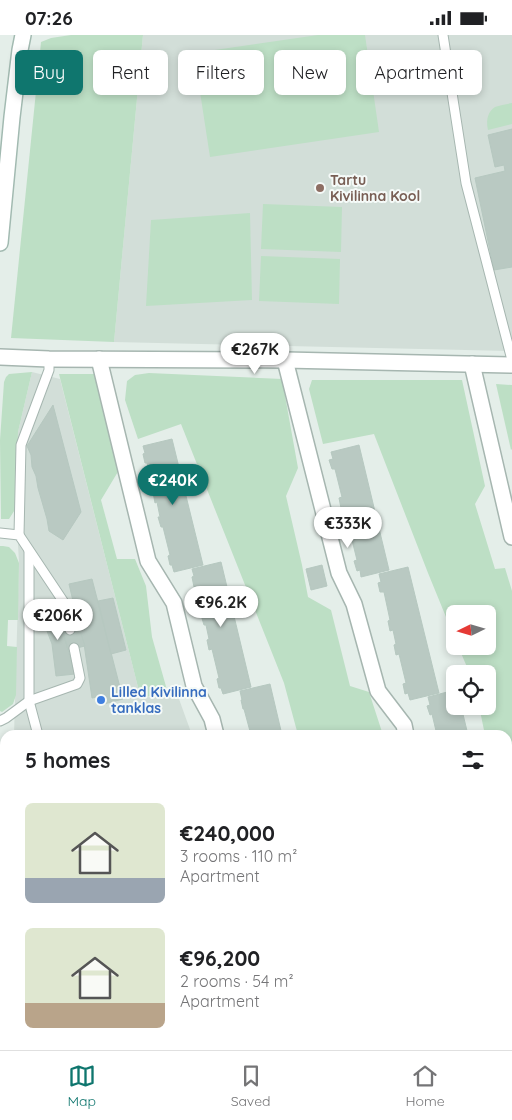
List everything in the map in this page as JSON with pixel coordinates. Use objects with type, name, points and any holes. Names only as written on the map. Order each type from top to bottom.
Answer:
[{"type":"street","points":[[0,243],[12,117],[23,35]]},
{"type":"street","points":[[0,357],[512,365]]},
{"type":"street","points":[[99,359],[148,561],[174,603],[194,685],[212,719],[215,730]]},
{"type":"street","points":[[286,360],[339,573],[354,604],[378,691],[404,725],[405,730]]},
{"type":"street","points":[[472,364],[512,537]]},
{"type":"lane","points":[[443,35],[466,183],[512,360]]},
{"type":"lane","points":[[49,359],[49,370],[21,445],[19,535],[63,601],[70,630]]},
{"type":"lane","points":[[0,533],[19,535]]},
{"type":"lane","points":[[29,551],[29,701],[37,730]]},
{"type":"lane","points":[[0,721],[29,701],[77,684],[80,677],[74,649]]},
{"type":"shaded area","name":"Tartu Kivilinna Kool","points":[[143,35],[512,35],[512,351],[114,342],[137,95],[168,95],[168,50],[142,50]]},
{"type":"shaded area","points":[[32,372],[60,379],[141,699],[175,688],[190,730],[14,730],[19,563],[16,508],[18,432]]},
{"type":"green space","points":[[71,35],[143,35],[142,50],[93,50],[93,95],[137,95],[114,342],[11,338],[36,95],[83,95],[83,50],[40,50],[41,42],[51,38]]},
{"type":"green space","points":[[318,35],[365,35],[367,50],[356,50],[356,95],[374,95],[379,132],[210,157],[200,95],[264,95],[264,50],[215,50]]},
{"type":"green space","points":[[512,103],[512,124],[488,130],[488,117],[492,109]]},
{"type":"green space","points":[[263,204],[342,207],[341,252],[261,249]]},
{"type":"green space","points":[[250,213],[252,300],[146,306],[151,220]]},
{"type":"green space","points":[[261,256],[340,259],[339,304],[259,301]]},
{"type":"green space","points":[[32,372],[18,432],[16,508],[9,519],[1,519],[0,440],[4,382],[9,374]]},
{"type":"green space","points":[[149,373],[282,379],[298,468],[286,496],[308,597],[331,610],[350,686],[369,692],[381,730],[297,730],[284,683],[181,424],[138,439],[125,400],[127,381],[135,375]]},
{"type":"green space","points":[[59,374],[94,374],[119,470],[101,500],[117,559],[135,559],[146,586],[152,637],[167,690],[141,699]]},
{"type":"green space","points":[[312,380],[462,380],[485,486],[475,504],[495,569],[505,568],[512,591],[512,730],[484,730],[481,715],[496,715],[496,665],[466,665],[462,655],[496,655],[496,605],[446,605],[446,617],[374,434],[323,444],[309,389]]},
{"type":"green space","points":[[496,384],[512,385],[511,450]]},
{"type":"green space","points":[[0,546],[9,547],[15,553],[19,563],[18,620],[8,620],[7,646],[17,647],[16,695],[13,704],[2,712],[0,711]]},
{"type":"building","points":[[512,129],[512,267],[494,270],[475,178],[505,171],[504,165],[495,167],[488,135]]},
{"type":"building","points":[[53,405],[81,512],[63,540],[49,531],[36,476],[32,467],[31,455],[27,446]]},
{"type":"building","points":[[172,439],[203,565],[174,572],[172,565],[170,565],[168,556],[170,555],[163,527],[161,527],[158,517],[160,517],[157,502],[155,503],[153,492],[155,492],[143,454],[145,453],[143,446]]},
{"type":"building","points":[[359,445],[389,570],[361,577],[360,570],[357,571],[354,561],[357,560],[350,532],[347,532],[345,523],[348,522],[344,507],[341,508],[339,498],[342,497],[335,469],[332,469],[329,460],[333,459],[331,452]]},
{"type":"building","points":[[221,562],[251,687],[223,694],[221,688],[219,688],[217,679],[219,678],[212,649],[209,650],[207,640],[209,639],[206,625],[204,625],[201,615],[204,615],[197,586],[194,587],[192,577],[194,576],[192,569]]},
{"type":"building","points":[[322,565],[327,586],[311,590],[306,569]]},
{"type":"building","points":[[408,567],[439,693],[410,700],[408,693],[405,694],[403,684],[406,683],[399,654],[396,655],[393,630],[390,631],[388,621],[390,620],[384,592],[380,592],[378,583],[381,582],[379,574]]},
{"type":"building","points":[[92,579],[123,699],[100,705],[97,697],[92,698],[84,644],[70,603],[73,601],[69,584]]},
{"type":"building","points":[[113,598],[126,650],[111,654],[98,601]]},
{"type":"building","points":[[59,605],[65,639],[75,674],[56,676],[52,644],[40,613]]},
{"type":"building","points":[[79,628],[85,646],[68,650],[63,631]]},
{"type":"building","points":[[270,684],[281,730],[250,730],[240,691]]},
{"type":"building","points":[[446,692],[446,715],[463,715],[467,730],[436,730],[432,714],[430,715],[427,706],[430,705],[428,697]]},
{"type":"place","name":"Tartu Kivilinna Kool","points":[[320,188]]},
{"type":"place","name":"Lilled Kivilinna tanklas","points":[[101,700]]}]
